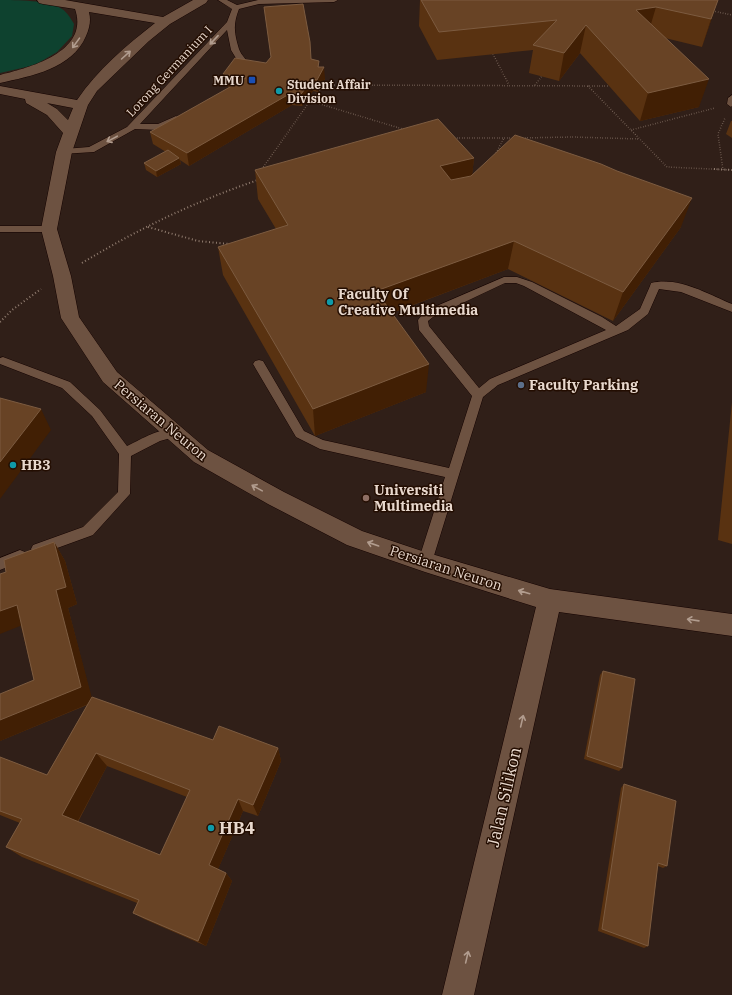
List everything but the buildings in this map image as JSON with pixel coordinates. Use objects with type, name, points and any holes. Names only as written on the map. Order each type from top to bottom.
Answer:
[{"type":"street","points":[[43,0],[165,21]]},
{"type":"street","points":[[124,13],[155,10],[200,1]]},
{"type":"street","name":"Persiaran Neuron","points":[[200,1],[165,21],[117,62],[92,88],[82,105],[64,152],[49,229],[62,276],[70,318],[110,377],[200,456],[276,498],[355,538],[425,562],[550,600],[732,626]]},
{"type":"street","points":[[0,79],[22,74],[54,62],[71,50],[80,37],[84,24],[84,14],[80,6]]},
{"type":"street","points":[[0,90],[82,105]]},
{"type":"street","points":[[19,93],[52,112],[71,132]]},
{"type":"street","name":"Jalan Silikon","points":[[458,995],[550,600]]},
{"type":"lane","points":[[222,0],[236,8],[263,1],[334,0]]},
{"type":"lane","name":"Lorong Germanium I","points":[[64,152],[91,150],[134,126],[230,23],[236,8]]},
{"type":"lane","points":[[230,23],[235,50],[248,71]]},
{"type":"lane","points":[[134,126],[159,127],[166,125],[186,114]]},
{"type":"lane","points":[[0,229],[49,229]]},
{"type":"lane","points":[[478,395],[423,327],[423,320],[429,314],[504,280],[517,280],[528,284],[598,320],[615,331]]},
{"type":"lane","points":[[425,562],[478,395],[494,382],[550,357],[624,327],[644,311],[655,286],[663,284],[678,286],[732,308]]},
{"type":"lane","points":[[0,564],[88,530],[124,494],[125,453],[96,413],[66,385],[3,361]]},
{"type":"lane","points":[[259,364],[300,434],[320,444],[453,474]]},
{"type":"lane","points":[[125,453],[157,437],[174,433]]},
{"type":"path","points":[[708,10],[732,15]]},
{"type":"path","points":[[494,54],[509,86]]},
{"type":"path","points":[[535,86],[542,76]]},
{"type":"path","points":[[261,170],[324,85],[609,86]]},
{"type":"path","points":[[587,86],[667,167],[732,170]]},
{"type":"path","points":[[309,93],[316,94]]},
{"type":"path","points":[[630,130],[732,101]]},
{"type":"path","points":[[723,170],[718,134],[732,101]]},
{"type":"path","points":[[310,102],[413,132]]},
{"type":"path","points":[[451,138],[572,137],[640,139]]},
{"type":"path","points":[[494,157],[504,138]]},
{"type":"path","points":[[252,182],[257,176]]},
{"type":"path","points":[[0,322],[12,310],[40,289],[102,251],[177,211],[235,188],[260,180]]},
{"type":"path","points":[[148,227],[198,241],[234,244]]},
{"type":"shaded area","name":"Universiti Multimedia","points":[[0,0],[732,0],[732,995],[0,995]]},
{"type":"green space","points":[[0,0],[41,2],[62,9],[66,12],[74,24],[72,36],[57,52],[35,65],[0,73]]},
{"type":"place","name":"MMU","points":[[252,80]]},
{"type":"place","name":"Student Affair Division","points":[[279,91]]},
{"type":"place","name":"Faculty Of Creative Multimedia","points":[[330,302]]},
{"type":"place","name":"Faculty Parking","points":[[521,385]]},
{"type":"place","name":"HB3","points":[[13,465]]},
{"type":"place","name":"Universiti Multimedia","points":[[366,498]]},
{"type":"place","name":"HB4","points":[[211,828]]}]
